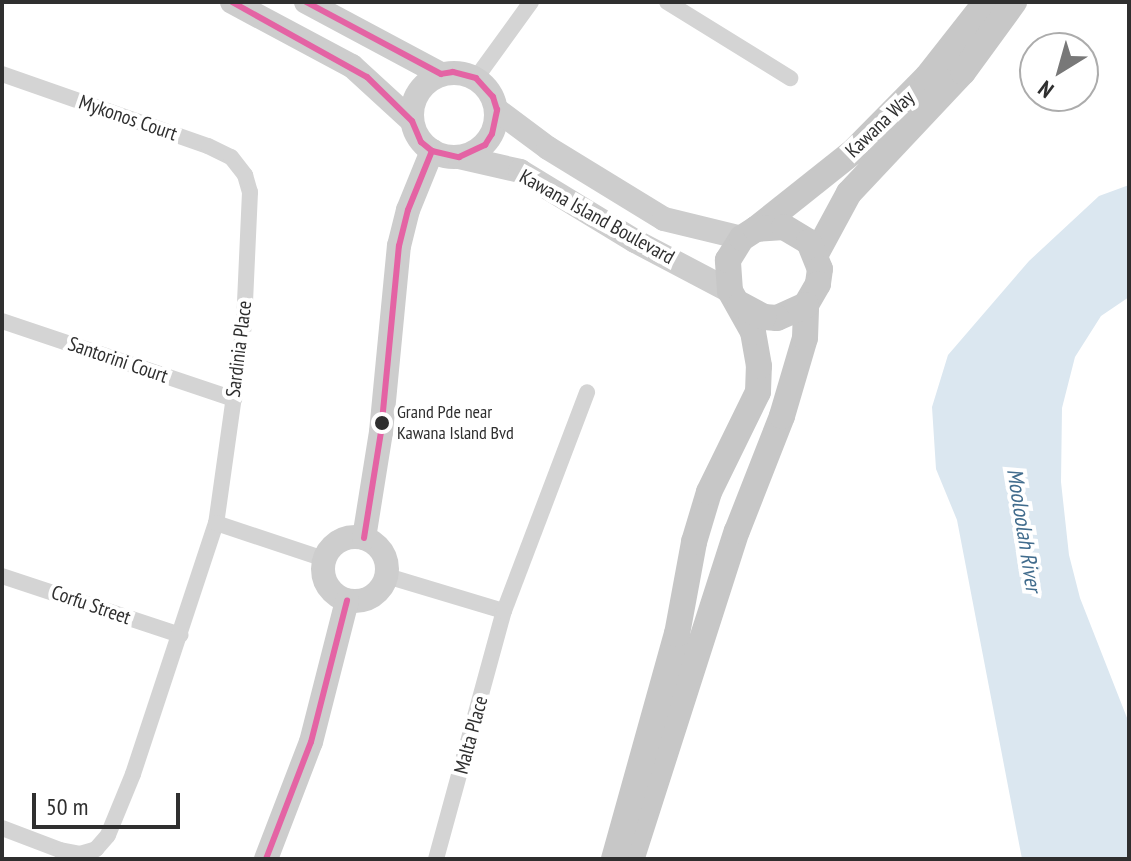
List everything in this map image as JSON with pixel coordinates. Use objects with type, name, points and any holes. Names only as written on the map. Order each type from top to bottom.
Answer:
[{"type":"main road","points":[[232,2],[352,66],[412,121],[421,142],[432,151],[459,157],[485,145],[492,134],[497,110],[493,97],[476,78],[453,72],[441,74],[417,93],[412,121]]},
{"type":"main road","points":[[306,2],[441,74]]},
{"type":"main road","name":"Kawana Way","points":[[749,233],[854,151],[927,77],[986,2]]},
{"type":"main road","name":"Kawana Way","points":[[816,254],[849,193],[963,72],[1014,2]]},
{"type":"main road","name":"Kawana Island Boulevard","points":[[497,110],[548,148],[664,219],[749,233]]},
{"type":"main road","points":[[364,538],[381,432],[399,246],[408,210],[432,151]]},
{"type":"main road","name":"Kawana Island Boulevard","points":[[459,157],[520,171],[735,297]]},
{"type":"main road","points":[[614,859],[677,634],[697,530],[709,492],[758,392],[759,366],[753,332],[735,297],[728,260],[749,233],[770,225],[798,232],[816,254],[818,284],[806,305],[805,338],[782,416],[737,531],[631,859]]},
{"type":"main road","points":[[735,297],[764,317],[777,318],[806,305]]},
{"type":"main road","points":[[354,537],[364,538],[373,542],[385,557],[387,576],[373,597],[347,601],[330,589],[323,570],[324,559],[335,543],[354,537]]},
{"type":"main road","points":[[266,859],[311,742],[347,601]]},
{"type":"street","points":[[476,78],[531,2]]},
{"type":"street","points":[[667,2],[790,78]]},
{"type":"street","name":"Mykonos Court","points":[[2,74],[208,146],[231,157],[245,175]]},
{"type":"street","name":"Sardinia Place","points":[[100,854],[127,789],[216,523],[244,325],[250,192],[245,175]]},
{"type":"street","name":"Santorini Court","points":[[2,321],[234,399]]},
{"type":"street","name":"Malta Place","points":[[436,859],[504,611],[587,392]]},
{"type":"street","points":[[216,523],[324,559]]},
{"type":"street","name":"Corfu Street","points":[[2,576],[180,635]]},
{"type":"street","points":[[387,576],[504,611]]},
{"type":"street","points":[[2,828],[60,850],[100,854]]},
{"type":"water","name":"Mooloolah River","points":[[1129,185],[1129,297],[1101,316],[1075,357],[1062,408],[1061,482],[1069,555],[1080,598],[1129,723],[1129,859],[1022,859],[957,520],[936,469],[932,407],[948,355],[1029,261],[1099,196]]},
{"type":"transit line","points":[[232,2],[367,77],[412,121],[421,142],[432,151],[459,157],[485,145],[492,134],[497,110],[493,97],[476,78],[453,72],[441,74],[306,2]]},
{"type":"transit line","points":[[364,538],[381,432],[399,246],[408,210],[432,151]]},
{"type":"transit line","points":[[266,859],[311,742],[347,601]]},
{"type":"place","name":"Grand Pde near Kawana Island Bvd","points":[[382,423]]}]
